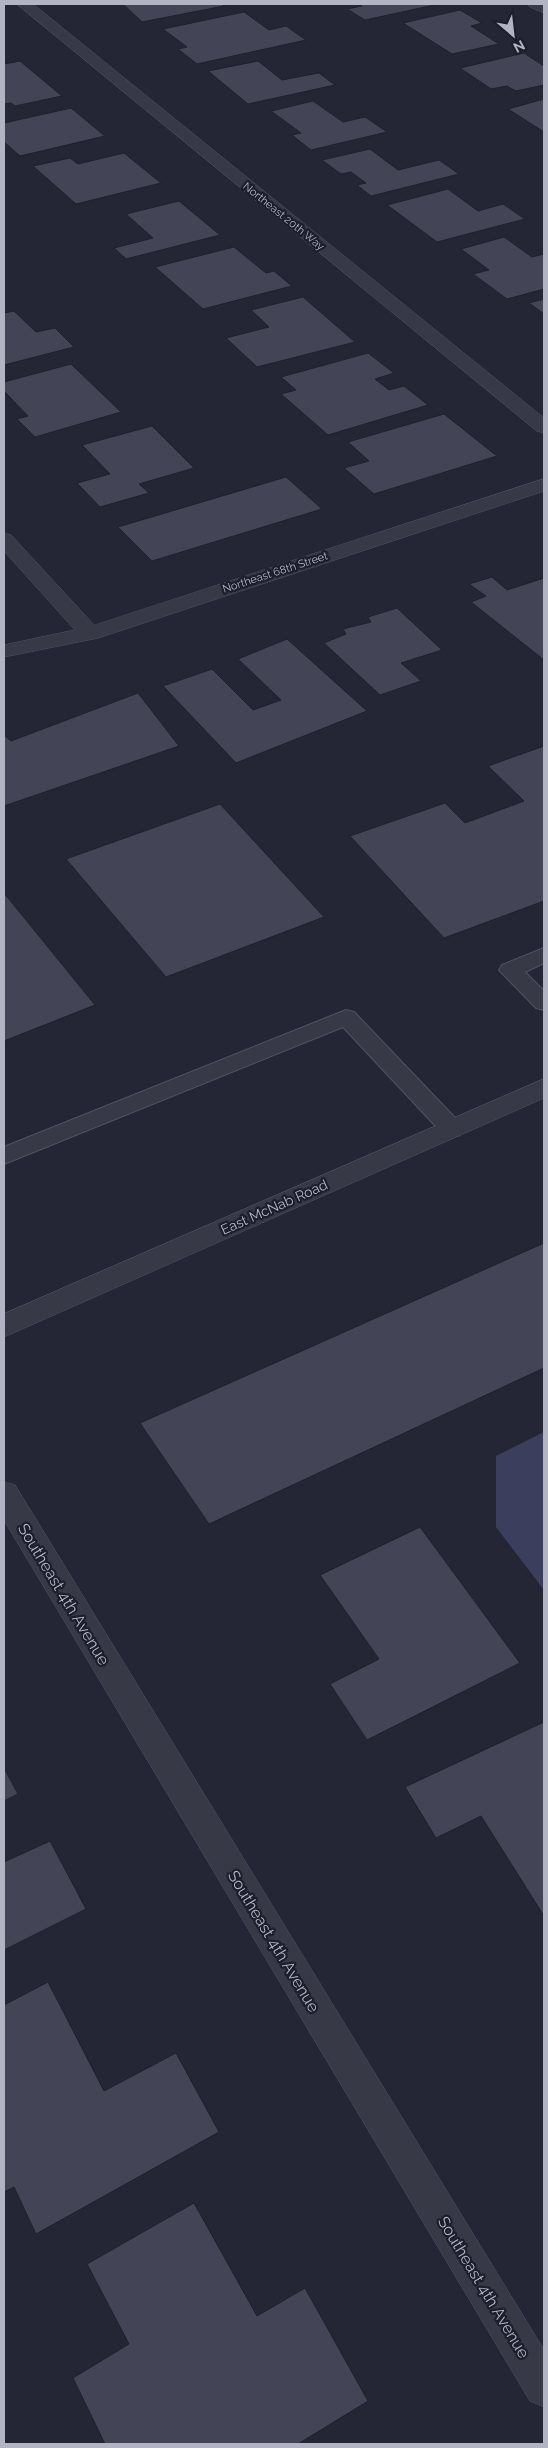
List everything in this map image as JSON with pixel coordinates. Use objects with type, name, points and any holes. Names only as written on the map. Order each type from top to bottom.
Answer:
[{"type":"street","name":"Northeast 20th Way","points":[[24,4],[544,427]]},
{"type":"street","points":[[535,4],[544,10]]},
{"type":"street","name":"Northeast 68th Street","points":[[4,651],[90,633],[544,485]]},
{"type":"street","points":[[4,539],[90,633]]},
{"type":"street","name":"East McNab Road","points":[[4,1326],[544,1088]]},
{"type":"street","name":"Southeast 4th Avenue","points":[[4,1494],[544,2387]]},
{"type":"lane","points":[[544,955],[510,970],[544,1003]]},
{"type":"lane","points":[[4,1156],[346,1017],[452,1128]]},
{"type":"water","points":[[544,1432],[544,1590],[496,1527],[496,1456]]},
{"type":"building","points":[[123,4],[222,4],[224,6],[142,22]]},
{"type":"building","points":[[358,4],[439,4],[365,20],[347,9],[362,6]]},
{"type":"building","points":[[460,10],[482,23],[471,26],[499,44],[452,54],[403,23]]},
{"type":"building","points":[[244,12],[269,30],[286,26],[306,40],[197,64],[178,49],[187,47],[163,29]]},
{"type":"building","points":[[524,53],[544,66],[544,85],[516,91],[507,86],[491,89],[460,68]]},
{"type":"building","points":[[20,61],[62,96],[15,106],[11,103],[4,104],[4,64]]},
{"type":"building","points":[[258,61],[282,80],[319,73],[335,85],[248,104],[208,71]]},
{"type":"building","points":[[544,99],[544,132],[508,109]]},
{"type":"building","points":[[313,101],[343,122],[365,117],[387,132],[311,150],[292,135],[301,133],[271,111]]},
{"type":"building","points":[[71,108],[105,136],[20,156],[4,142],[4,123]]},
{"type":"building","points":[[370,149],[398,170],[439,160],[459,174],[371,196],[357,185],[366,183],[351,172],[341,174],[322,160]]},
{"type":"building","points":[[124,153],[161,183],[76,204],[33,166],[70,158],[78,164]]},
{"type":"building","points":[[448,189],[478,211],[503,204],[525,219],[437,242],[387,205]]},
{"type":"building","points":[[179,201],[220,235],[126,259],[114,248],[153,238],[126,214]]},
{"type":"building","points":[[504,237],[532,257],[544,254],[544,289],[507,299],[473,274],[489,270],[461,249]]},
{"type":"building","points":[[234,247],[266,273],[274,271],[292,286],[203,309],[155,267]]},
{"type":"building","points":[[303,297],[355,342],[257,367],[226,338],[269,327],[251,310]]},
{"type":"building","points":[[544,299],[544,314],[529,303]]},
{"type":"building","points":[[14,311],[36,332],[55,328],[74,347],[4,365],[4,313]]},
{"type":"building","points":[[368,353],[394,373],[375,379],[389,390],[404,386],[428,405],[328,435],[281,394],[296,390],[281,377]]},
{"type":"building","points":[[71,364],[121,412],[35,437],[17,419],[28,416],[4,391],[4,382]]},
{"type":"building","points":[[444,414],[497,456],[374,494],[344,468],[369,461],[348,442]]},
{"type":"building","points":[[152,426],[194,468],[139,484],[149,493],[100,507],[77,483],[110,474],[82,445]]},
{"type":"building","points":[[286,477],[322,509],[152,561],[118,527]]},
{"type":"building","points":[[492,577],[507,590],[544,578],[544,660],[471,602],[486,596],[469,584]]},
{"type":"building","points":[[397,608],[442,650],[401,663],[421,681],[380,695],[324,643],[346,634],[343,629],[371,622],[368,617]]},
{"type":"building","points":[[287,639],[367,711],[236,763],[163,686],[212,669],[253,710],[281,700],[238,659]]},
{"type":"building","points":[[138,693],[179,746],[4,806],[4,735],[11,741]]},
{"type":"building","points":[[544,746],[544,901],[444,938],[350,836],[445,803],[465,823],[524,801],[488,766]]},
{"type":"building","points":[[220,804],[324,917],[166,977],[66,859]]},
{"type":"building","points":[[4,893],[95,1005],[4,1041]]},
{"type":"building","points":[[544,1243],[544,1368],[209,1524],[140,1423]]},
{"type":"building","points":[[420,1527],[520,1663],[367,1740],[330,1684],[379,1659],[320,1575]]},
{"type":"building","points":[[544,1722],[544,1916],[481,1816],[436,1838],[405,1787]]},
{"type":"building","points":[[4,1768],[18,1794],[4,1801]]},
{"type":"building","points":[[50,1841],[86,1909],[4,1950],[4,1862]]},
{"type":"building","points":[[48,1982],[104,2091],[176,2053],[219,2132],[36,2234],[14,2187],[4,2192],[4,2005]]},
{"type":"building","points":[[194,2203],[257,2316],[305,2288],[368,2401],[298,2444],[105,2444],[73,2378],[129,2344],[87,2264]]}]
